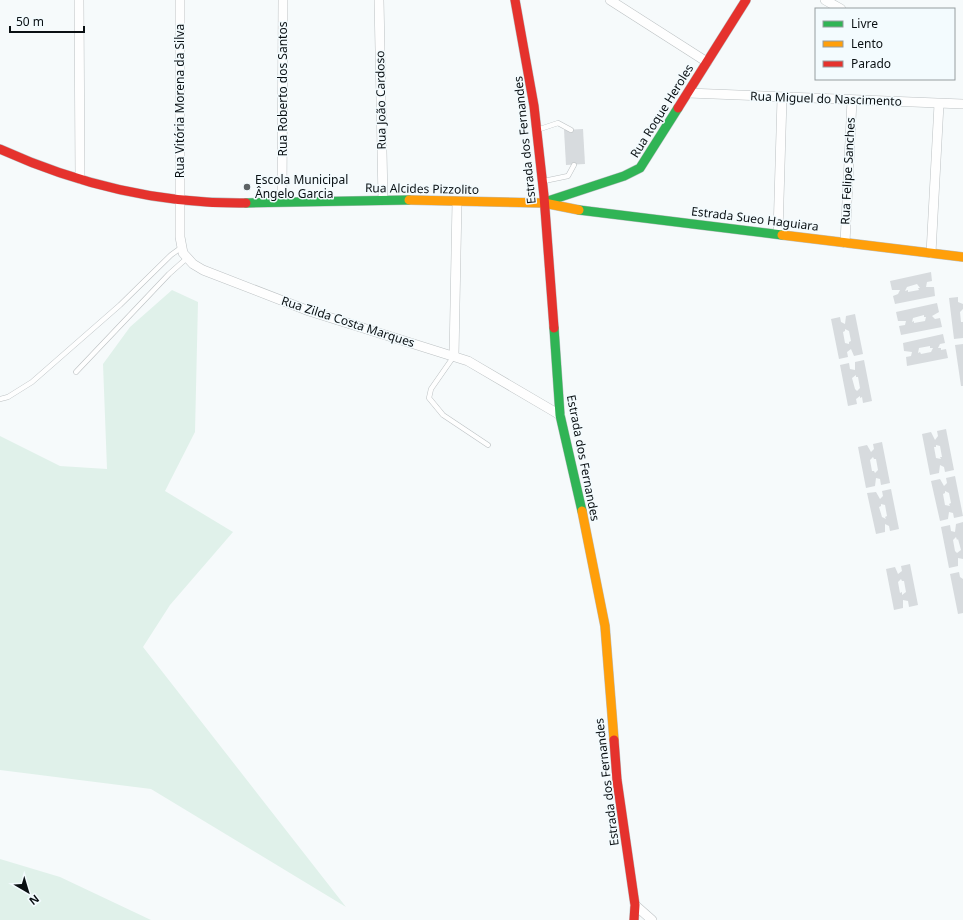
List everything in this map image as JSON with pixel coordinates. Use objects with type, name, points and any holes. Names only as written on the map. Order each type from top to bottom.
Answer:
[{"type":"street","points":[[79,0],[80,179]]},
{"type":"street","name":"Rua Vitória Morena da Silva","points":[[180,0],[180,201]]},
{"type":"street","name":"Rua Roberto dos Santos","points":[[282,202],[283,0]]},
{"type":"street","name":"Rua João Cardoso","points":[[379,0],[383,200]]},
{"type":"street","name":"Estrada dos Fernandes","points":[[516,0],[531,82],[537,130],[560,415],[589,544],[605,626],[617,780],[636,905],[634,920]]},
{"type":"street","points":[[610,0],[707,62]]},
{"type":"street","name":"Rua Roque Heroles","points":[[544,203],[624,176],[640,168],[746,0]]},
{"type":"street","points":[[825,0],[839,8]]},
{"type":"street","name":"Rua Miguel do Nascimento","points":[[688,93],[782,98],[963,104]]},
{"type":"street","points":[[778,233],[782,98]]},
{"type":"street","name":"Rua Felipe Sanches","points":[[845,242],[852,100]]},
{"type":"street","points":[[932,253],[939,104]]},
{"type":"street","name":"Rua Alcides Pizzolito","points":[[0,149],[26,161],[80,179],[132,192],[180,201],[220,203],[383,200],[544,203]]},
{"type":"street","name":"Rua Zilda Costa Marques","points":[[180,201],[180,237],[182,248],[187,258],[203,270],[309,311],[468,361],[560,415]]},
{"type":"street","points":[[454,356],[457,202]]},
{"type":"street","name":"Estrada Sueo Haguiara","points":[[544,203],[580,210],[778,233],[963,257]]},
{"type":"street","points":[[636,905],[652,920]]},
{"type":"lane","points":[[537,130],[558,123],[571,130]]},
{"type":"lane","points":[[542,181],[568,176],[574,165]]},
{"type":"lane","points":[[0,399],[8,397],[32,382],[120,305],[171,255],[182,248]]},
{"type":"lane","points":[[76,372],[169,274],[187,258]]},
{"type":"lane","points":[[454,356],[431,388],[429,398],[443,415],[488,445]]},
{"type":"shaded area","points":[[172,290],[198,302],[195,432],[165,491],[233,532],[170,605],[143,647],[346,907],[151,789],[0,770],[0,436],[60,466],[107,469],[103,364],[130,327]]},
{"type":"shaded area","points":[[0,859],[60,877],[151,920],[0,920]]},
{"type":"building","points":[[583,129],[585,164],[566,165],[564,130]]},
{"type":"building","points":[[931,272],[932,281],[927,282],[926,287],[934,287],[935,296],[895,304],[893,296],[898,294],[900,290],[892,290],[890,281]],"holes":[[[917,284],[920,288],[918,288],[919,290],[908,292],[908,290],[905,291],[907,287]]]},
{"type":"building","points":[[958,297],[958,302],[963,304],[963,309],[960,312],[961,322],[963,322],[963,338],[954,339],[949,298]]},
{"type":"building","points":[[937,303],[939,312],[932,316],[935,319],[940,318],[942,327],[901,335],[899,326],[905,325],[906,321],[898,321],[896,312]],"holes":[[[924,315],[924,317],[926,317],[925,321],[912,322],[913,318]]]},
{"type":"building","points":[[855,314],[863,354],[854,356],[851,349],[847,352],[848,357],[839,359],[831,319],[840,317],[841,322],[845,324],[846,316]],"holes":[[[845,329],[849,331],[851,341],[849,344],[845,343],[843,332]]]},
{"type":"building","points":[[943,334],[945,343],[940,344],[938,348],[941,348],[941,350],[946,349],[948,358],[907,366],[906,357],[911,356],[912,352],[904,351],[903,343]],"holes":[[[930,346],[930,348],[933,348],[931,352],[921,354],[920,352],[918,353],[919,348]]]},
{"type":"building","points":[[963,344],[963,386],[961,386],[955,345]]},
{"type":"building","points":[[864,360],[872,401],[863,403],[862,397],[860,398],[860,396],[856,399],[857,404],[848,406],[840,365],[849,363],[850,369],[855,370],[855,362]],"holes":[[[856,375],[856,377],[858,377],[860,388],[857,391],[852,378]]]},
{"type":"building","points":[[946,429],[954,470],[945,472],[944,467],[940,465],[939,473],[930,475],[922,434],[931,432],[935,440],[938,436],[937,431]],"holes":[[[936,445],[940,446],[942,457],[940,457],[941,459],[936,458],[934,447],[936,447]]]},
{"type":"building","points":[[882,442],[890,483],[881,485],[880,479],[876,478],[875,486],[866,488],[858,447],[867,445],[871,452],[874,449],[873,444]],"holes":[[[873,457],[876,459],[878,470],[875,473],[872,471],[870,460]]]},
{"type":"building","points":[[955,476],[963,516],[954,518],[953,513],[949,512],[948,519],[940,521],[931,481],[940,479],[944,486],[947,483],[946,478]],"holes":[[[945,491],[949,493],[951,503],[949,504],[950,506],[945,505],[943,494]]]},
{"type":"building","points":[[891,489],[899,529],[890,531],[889,526],[885,524],[885,532],[876,534],[867,493],[876,492],[880,499],[883,496],[882,491]],"holes":[[[881,504],[885,505],[887,516],[885,517],[886,519],[882,517],[879,507]]]},
{"type":"building","points":[[963,522],[963,559],[958,558],[958,566],[949,568],[941,527],[950,525],[951,531],[955,532],[956,524]],"holes":[[[956,537],[957,540],[958,539],[961,550],[957,553],[955,551],[953,540]]]},
{"type":"building","points":[[910,564],[918,605],[909,607],[908,601],[903,600],[903,608],[894,610],[886,569],[895,567],[898,574],[902,571],[901,566]],"holes":[[[901,579],[904,581],[906,592],[902,595],[902,592],[900,593],[898,582]]]},
{"type":"building","points":[[959,572],[960,577],[963,579],[963,613],[958,614],[950,574]]},
{"type":"traffic: fast","points":[[545,202],[624,176],[640,168],[678,108]]},
{"type":"traffic: fast","points":[[246,203],[409,200]]},
{"type":"traffic: fast","points":[[579,210],[782,235]]},
{"type":"traffic: fast","points":[[554,328],[560,415],[582,511]]},
{"type":"traffic: slow","points":[[409,200],[544,203],[579,210]]},
{"type":"traffic: slow","points":[[782,235],[963,257]]},
{"type":"traffic: slow","points":[[582,511],[605,626],[614,740]]},
{"type":"traffic: jam","points":[[515,0],[534,106],[544,196],[554,328]]},
{"type":"traffic: jam","points":[[678,108],[746,0]]},
{"type":"traffic: jam","points":[[0,149],[59,172],[120,190],[183,200],[246,203]]},
{"type":"traffic: jam","points":[[614,740],[617,780],[635,905],[634,920]]},
{"type":"place","name":"Escola Municipal Ângelo Garcia","points":[[247,187]]}]
